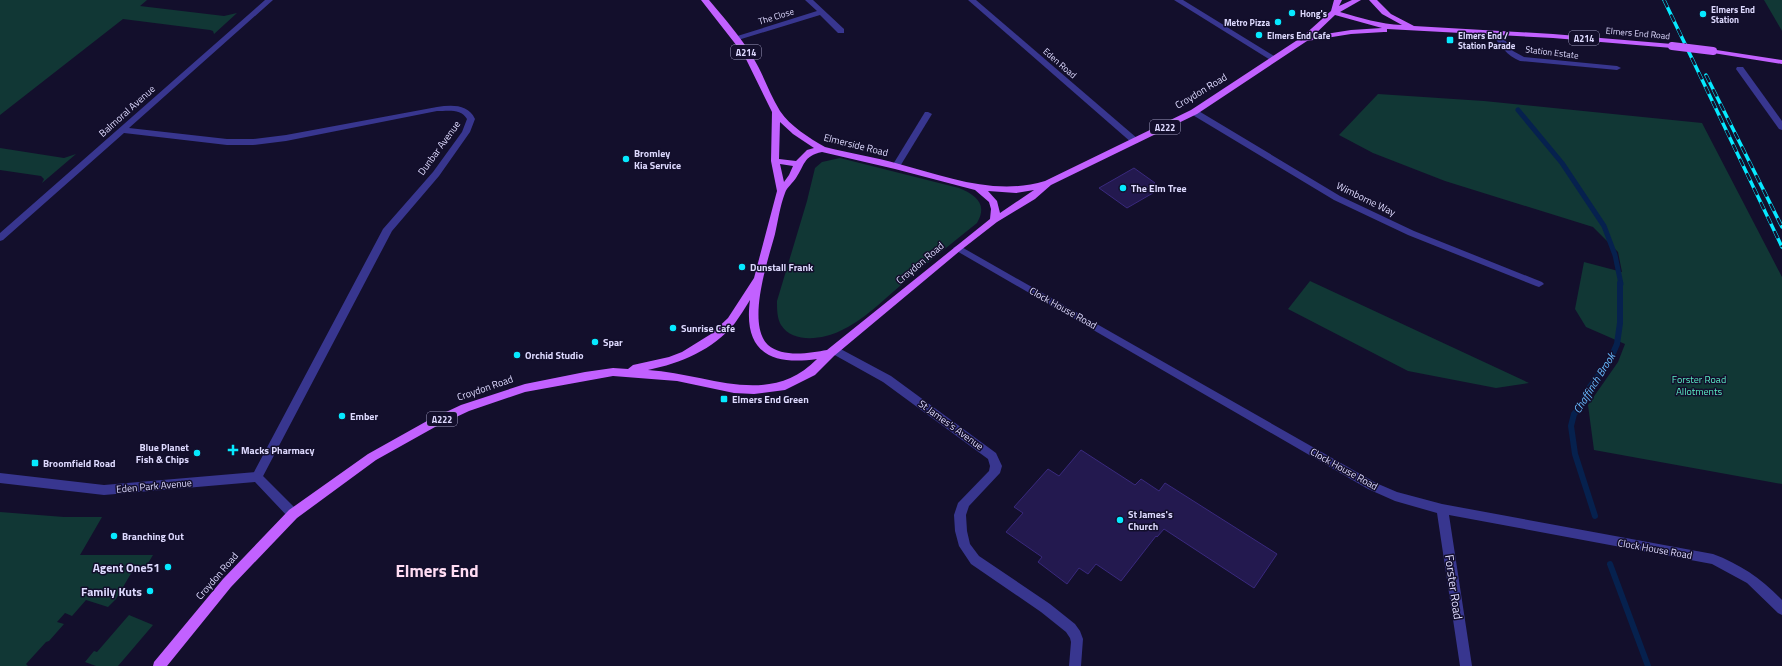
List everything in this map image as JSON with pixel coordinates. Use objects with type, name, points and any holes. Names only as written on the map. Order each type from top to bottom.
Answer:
[{"type":"main road","name":"A214","points":[[705,0],[748,55],[776,112]]},
{"type":"main road","name":"Croydon Road","points":[[1334,12],[1338,0]]},
{"type":"main road","name":"Croydon Road","points":[[976,188],[1016,190],[1029,189],[1048,183],[1135,142],[1194,112],[1305,39],[1334,12],[1357,0]]},
{"type":"main road","name":"Elmers End Road","points":[[1373,0],[1388,16],[1419,29]]},
{"type":"main road","name":"Elmers End Road","points":[[1334,12],[1372,24],[1419,29],[1561,37],[1672,46],[1782,62]]},
{"type":"main road","points":[[1305,39],[1351,32],[1419,29]]},
{"type":"main road","points":[[776,112],[775,161],[781,191]]},
{"type":"main road","name":"Elmerside Road","points":[[776,112],[790,127],[822,149],[896,166],[976,188]]},
{"type":"main road","points":[[613,372],[670,361],[686,355],[715,337],[730,322],[759,279],[781,191],[793,176],[798,164],[810,152],[822,149]]},
{"type":"main road","points":[[775,161],[798,164]]},
{"type":"main road","name":"Croydon Road","points":[[159,666],[227,584],[293,514],[372,458],[431,424],[465,408],[525,388],[584,376],[613,372],[677,377],[734,389],[754,390],[786,386],[811,372],[833,351],[958,248],[994,220],[1032,197],[1048,183]]},
{"type":"main road","points":[[976,188],[988,195],[994,202],[996,211],[994,220]]},
{"type":"main road","name":"Croydon Road","points":[[759,279],[754,318],[755,331],[759,342],[770,351],[782,356],[811,357],[833,351]]},
{"type":"street","name":"Balmoral Avenue","points":[[0,238],[269,0]]},
{"type":"street","points":[[809,0],[841,31]]},
{"type":"street","name":"Eden Road","points":[[972,0],[1135,142]]},
{"type":"street","points":[[1178,0],[1274,59]]},
{"type":"street","name":"The Close","points":[[735,38],[822,12]]},
{"type":"street","name":"Station Estate","points":[[1496,34],[1509,52],[1514,56],[1523,59],[1618,68]]},
{"type":"street","points":[[1740,69],[1782,127]]},
{"type":"street","name":"Dunbar Avenue","points":[[121,130],[227,142],[254,142],[286,138],[437,109],[457,109],[470,114],[471,119],[466,132],[436,174],[388,229],[257,477]]},
{"type":"street","name":"Wimborne Way","points":[[1194,112],[1337,198],[1411,233],[1539,284]]},
{"type":"street","name":"Elmerside Road","points":[[896,166],[928,114]]},
{"type":"street","name":"Clock House Road","points":[[958,248],[1372,486],[1421,504],[1442,509],[1713,560],[1738,569],[1762,586],[1782,609]]},
{"type":"street","name":"St James's Avenue","points":[[833,351],[887,379],[992,456],[996,466],[994,473],[964,503],[960,516],[961,532],[965,546],[975,560],[1062,620],[1076,635],[1077,652],[1075,666]]},
{"type":"street","points":[[257,477],[293,514]]},
{"type":"street","name":"Eden Park Avenue","points":[[0,478],[104,490],[257,477]]},
{"type":"street","name":"Forster Road","points":[[1442,509],[1466,666]]},
{"type":"green space","points":[[0,0],[147,0],[140,6],[224,16],[237,13],[214,34],[213,31],[210,30],[123,19],[0,115]]},
{"type":"green space","points":[[1764,0],[1782,0],[1782,31]]},
{"type":"green space","name":"Forster Road Allotments","points":[[1378,94],[1484,101],[1702,123],[1782,277],[1782,484],[1594,450],[1588,405],[1618,362],[1625,344],[1586,327],[1575,309],[1584,262],[1622,272],[1618,252],[1593,227],[1445,181],[1373,153],[1339,135]]},
{"type":"green space","points":[[0,148],[64,158],[76,154],[42,183],[44,179],[41,176],[0,170]]},
{"type":"green space","points":[[840,158],[959,188],[975,197],[981,205],[980,216],[977,223],[857,322],[840,331],[826,336],[817,338],[801,337],[786,331],[781,325],[777,310],[777,301],[807,201],[815,168],[822,162]]},
{"type":"green space","points":[[1310,281],[1529,383],[1496,388],[1408,371],[1288,309]]},
{"type":"green space","points":[[0,512],[64,517],[102,517],[80,555],[153,555],[147,565],[133,570],[116,599],[108,607],[86,600],[72,616],[65,613],[57,622],[64,624],[26,664],[28,666],[0,666]]},
{"type":"green space","points":[[129,615],[153,625],[118,666],[96,666],[85,662],[94,651],[97,652]]},
{"type":"building","name":"The Elm Tree","points":[[1134,168],[1155,183],[1146,188],[1153,193],[1127,208],[1099,188]]},
{"type":"building","name":"St James's Church","points":[[1081,450],[1135,485],[1141,479],[1159,491],[1165,483],[1277,554],[1254,588],[1164,529],[1157,537],[1156,536],[1121,581],[1096,564],[1088,574],[1079,568],[1067,584],[1038,562],[1042,557],[1006,532],[1023,513],[1014,507],[1048,469],[1059,476]]},
{"type":"waterway","name":"Chaffinch Brook","points":[[1518,110],[1562,163],[1604,226],[1615,255],[1621,284]]},
{"type":"waterway","name":"Chaffinch Brook","points":[[1595,516],[1575,454],[1571,426],[1574,414],[1582,405],[1586,392],[1610,360],[1617,344],[1620,323],[1620,283]]},
{"type":"waterway","name":"Chaffinch Brook","points":[[1610,564],[1648,666]]},
{"type":"railway","points":[[1664,0],[1782,247]]},
{"type":"railway","points":[[1706,75],[1782,227]]},
{"type":"place","name":"Hong's","points":[[1292,13]]},
{"type":"place","name":"Elmers End Station","points":[[1703,14]]},
{"type":"place","name":"Metro Pizza","points":[[1278,22]]},
{"type":"place","name":"Elmers End Cafe","points":[[1259,35]]},
{"type":"place","name":"Elmers End / Station Parade","points":[[1450,40]]},
{"type":"place","name":"Bromley Kia Service","points":[[626,159]]},
{"type":"place","name":"The Elm Tree","points":[[1123,188]]},
{"type":"place","name":"Dunstall Frank","points":[[742,267]]},
{"type":"place","name":"Sunrise Cafe","points":[[673,328]]},
{"type":"place","name":"Spar","points":[[595,342]]},
{"type":"place","name":"Orchid Studio","points":[[517,355]]},
{"type":"place","name":"Elmers End Green","points":[[724,399]]},
{"type":"place","name":"Ember","points":[[342,416]]},
{"type":"place","name":"Macks Pharmacy","points":[[233,450]]},
{"type":"place","name":"Blue Planet Fish & Chips","points":[[197,453]]},
{"type":"place","name":"Broomfield Road","points":[[35,463]]},
{"type":"place","name":"St James's Church","points":[[1120,520]]},
{"type":"place","name":"Branching Out","points":[[114,536]]},
{"type":"place","name":"Agent One51","points":[[168,567]]},
{"type":"place","name":"Family Kuts","points":[[150,591]]},
{"type":"district","name":"Elmers End","points":[[437,571]]}]
